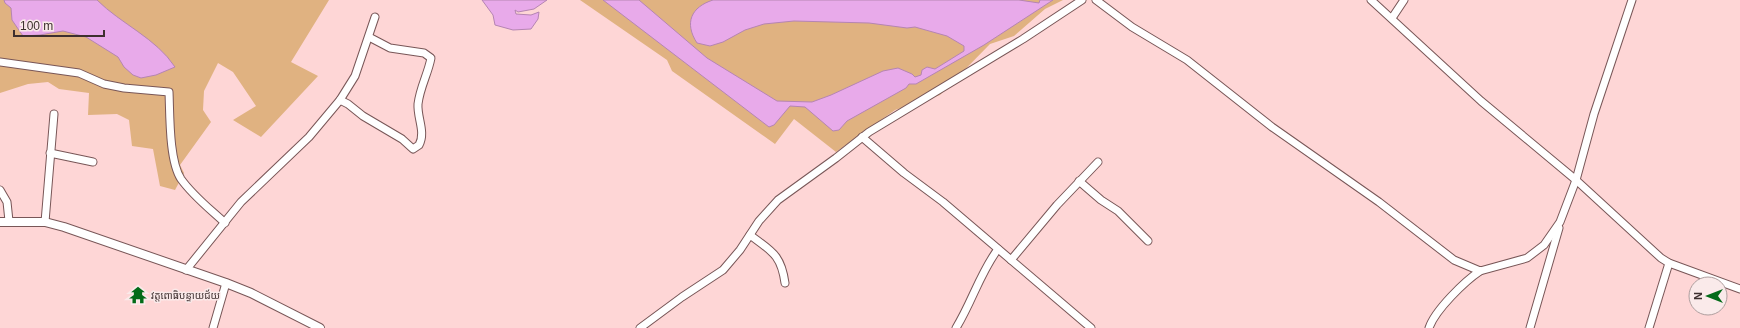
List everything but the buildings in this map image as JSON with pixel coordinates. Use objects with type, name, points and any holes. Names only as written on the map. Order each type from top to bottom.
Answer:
[{"type":"street","points":[[640,328],[682,297],[723,270],[740,250],[759,221],[778,200],[862,137],[1023,39],[1082,0]]},
{"type":"street","points":[[1096,0],[1132,27],[1187,60],[1272,127],[1379,202],[1454,260],[1480,271]]},
{"type":"street","points":[[1371,0],[1482,101],[1576,180],[1647,246],[1669,263],[1740,289]]},
{"type":"street","points":[[1392,18],[1404,0]]},
{"type":"street","points":[[1530,328],[1560,222],[1576,180],[1594,114],[1632,0]]},
{"type":"street","points":[[186,270],[241,202],[309,137],[340,100],[355,76],[375,17]]},
{"type":"street","points":[[340,100],[348,104],[363,116],[402,139],[409,147],[413,149],[419,145],[422,135],[418,115],[418,102],[431,58],[424,53],[390,48],[369,37]]},
{"type":"street","points":[[0,62],[79,73],[104,84],[124,88],[169,92],[173,150],[176,170],[188,188],[225,223]]},
{"type":"street","points":[[45,222],[54,114]]},
{"type":"street","points":[[862,137],[904,173],[943,202],[1091,328]]},
{"type":"street","points":[[50,152],[93,162]]},
{"type":"street","points":[[1011,260],[1079,181],[1098,162]]},
{"type":"street","points":[[1079,181],[1101,200],[1118,211],[1148,241]]},
{"type":"street","points":[[0,190],[7,202],[9,221]]},
{"type":"street","points":[[0,222],[45,222],[226,283],[251,293],[320,328]]},
{"type":"street","points":[[1429,328],[1442,307],[1468,279],[1480,271],[1527,258],[1544,245],[1560,222]]},
{"type":"street","points":[[750,235],[777,256],[782,264],[785,283]]},
{"type":"street","points":[[956,328],[968,307],[976,286],[998,249]]},
{"type":"street","points":[[1649,328],[1669,263]]},
{"type":"street","points":[[213,328],[226,283]]},
{"type":"shaded area","points":[[0,0],[329,0],[291,62],[318,76],[261,137],[233,120],[256,106],[233,72],[218,63],[204,91],[203,110],[211,122],[180,165],[184,173],[175,190],[160,186],[153,149],[132,146],[129,120],[117,114],[88,115],[89,93],[59,89],[48,82],[28,84],[0,93]]},
{"type":"shaded area","points":[[4,0],[97,0],[106,9],[148,39],[175,67],[156,75],[141,78],[133,75],[124,67],[118,57],[86,37],[63,31],[23,36],[12,20],[11,8],[5,3]]},
{"type":"shaded area","points":[[482,0],[547,0],[534,9],[518,12],[515,10],[516,14],[531,15],[539,12],[538,19],[531,29],[513,30],[495,25],[493,15]]},
{"type":"shaded area","points":[[580,0],[1063,0],[1045,9],[1014,36],[990,44],[940,95],[895,110],[836,152],[794,119],[775,144],[672,71],[667,60]]},
{"type":"shaded area","points":[[603,0],[639,0],[707,58],[777,101],[812,102],[883,71],[898,68],[912,74],[915,77],[921,75],[922,70],[927,67],[935,69],[964,51],[964,46],[947,36],[915,27],[907,28],[869,23],[794,21],[764,24],[745,30],[723,42],[710,46],[697,43],[693,36],[691,22],[695,11],[705,3],[713,0],[1019,0],[1039,3],[1040,0],[1053,0],[984,45],[916,84],[909,84],[906,88],[847,121],[839,130],[833,131],[805,107],[790,106],[774,125],[769,127]]},
{"type":"place","name":"វត្តពោធិបន្ទាយជ័យ","points":[[138,295]]}]
